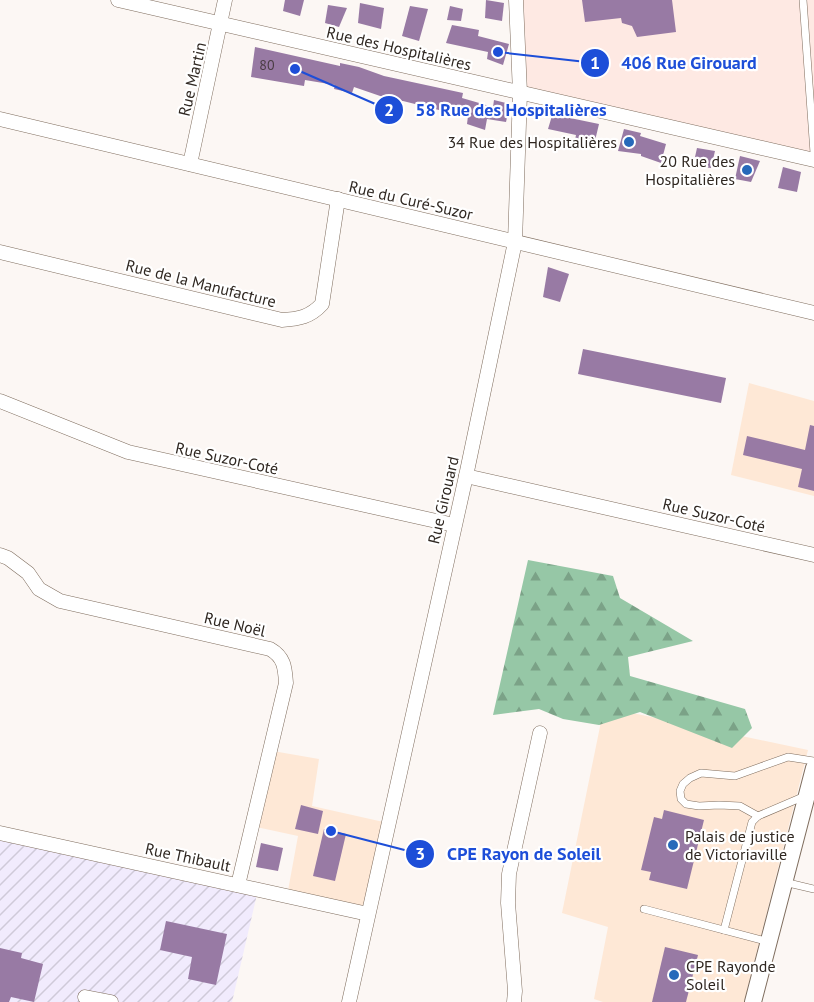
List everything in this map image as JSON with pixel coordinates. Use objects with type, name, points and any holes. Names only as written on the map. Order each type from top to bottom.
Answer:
[{"type":"street","name":"Rue des Hospitalières","points":[[118,0],[814,160]]},
{"type":"street","name":"Rue Martin","points":[[190,164],[225,0]]},
{"type":"street","name":"Rue Girouard","points":[[349,1002],[466,476],[515,242],[520,93],[516,0]]},
{"type":"street","name":"Rue du Curé-Suzor","points":[[0,119],[814,313]]},
{"type":"street","name":"Rue de la Manufacture","points":[[0,252],[282,320],[303,318],[315,312],[322,304],[339,199]]},
{"type":"street","name":"Rue Suzor-Coté","points":[[0,401],[128,452],[454,525]]},
{"type":"street","name":"Rue Suzor-Coté","points":[[466,476],[814,555]]},
{"type":"street","name":"Rue Noël","points":[[0,555],[8,558],[28,573],[39,589],[60,601],[270,649],[280,655],[285,669],[286,683],[238,885]]},
{"type":"street","points":[[514,1002],[508,903],[509,874],[540,733]]},
{"type":"street","points":[[753,1002],[814,768]]},
{"type":"street","name":"Rue Thibault","points":[[0,832],[368,914]]},
{"type":"street","points":[[85,997],[111,1002]]},
{"type":"lane","points":[[803,0],[814,153]]},
{"type":"lane","points":[[758,816],[740,806],[687,804],[681,799],[682,784],[701,773],[735,776],[788,757],[814,761]]},
{"type":"lane","points":[[724,930],[752,822],[758,816],[807,795]]},
{"type":"lane","points":[[784,882],[814,889]]},
{"type":"lane","points":[[644,909],[769,942]]},
{"type":"shaded area","points":[[516,0],[814,0],[814,160],[520,93]]},
{"type":"shaded area","points":[[749,383],[814,401],[814,496],[731,475]]},
{"type":"shaded area","points":[[604,707],[808,750],[744,1002],[603,1002],[594,999],[608,927],[562,913]]},
{"type":"shaded area","points":[[267,750],[319,759],[312,806],[388,823],[368,914],[287,896],[298,836],[252,826]]},
{"type":"shaded area","points":[[0,833],[258,890],[232,1002],[0,1002]]},
{"type":"green space","points":[[528,560],[613,576],[620,598],[693,641],[628,657],[630,676],[745,709],[752,728],[732,748],[640,712],[599,725],[563,719],[539,709],[493,715]]},
{"type":"building","points":[[285,0],[304,0],[300,16],[283,11]]},
{"type":"building","points":[[486,0],[504,3],[502,21],[485,18]]},
{"type":"building","points":[[582,0],[672,0],[676,32],[637,37],[632,26],[622,23],[621,18],[585,22]]},
{"type":"building","points":[[360,3],[384,8],[381,29],[358,23]]},
{"type":"building","points":[[328,5],[347,8],[339,27],[325,23]]},
{"type":"building","points":[[410,6],[428,9],[419,41],[402,36]]},
{"type":"building","points":[[450,6],[463,9],[461,21],[447,20]]},
{"type":"building","points":[[452,25],[479,30],[478,36],[509,44],[503,65],[487,59],[488,52],[446,43]]},
{"type":"building","points":[[255,47],[340,66],[340,63],[359,67],[384,76],[463,93],[462,98],[493,107],[494,100],[510,104],[506,122],[487,119],[485,130],[467,124],[468,116],[443,113],[443,111],[403,101],[386,100],[386,98],[354,87],[352,93],[334,89],[335,85],[305,80],[304,86],[251,77]]},
{"type":"building","points":[[554,109],[571,113],[570,118],[599,124],[594,145],[575,140],[576,135],[548,129]]},
{"type":"building","points":[[624,129],[641,133],[640,136],[666,144],[661,163],[641,156],[641,154],[618,151]]},
{"type":"building","points":[[697,148],[715,151],[711,168],[693,166]]},
{"type":"building","name":"20 Rue des Hospitalières","points":[[740,156],[760,161],[751,182],[735,179]]},
{"type":"building","points":[[783,167],[801,172],[797,192],[778,188]]},
{"type":"building","points":[[548,267],[569,274],[560,302],[543,297]]},
{"type":"building","points":[[583,349],[726,378],[721,403],[578,374]]},
{"type":"building","points":[[810,425],[814,426],[814,491],[798,487],[802,469],[743,455],[747,436],[805,450]]},
{"type":"building","points":[[301,805],[323,811],[318,834],[295,829]]},
{"type":"building","name":"Palais de justice de Victoriaville","points":[[664,810],[704,820],[687,889],[649,880],[651,872],[641,870],[654,817],[662,819]]},
{"type":"building","points":[[324,829],[346,834],[335,881],[313,876]]},
{"type":"building","points":[[261,843],[283,848],[278,871],[256,867]]},
{"type":"building","points":[[166,921],[227,934],[216,985],[188,979],[192,957],[160,950]]},
{"type":"building","points":[[665,947],[698,955],[686,1002],[652,1002]]},
{"type":"building","points":[[0,948],[22,953],[21,958],[43,964],[34,1002],[11,997],[9,1002],[0,1002]]},
{"type":"place","name":"406 Rue Girouard","points":[[498,52]]},
{"type":"place","name":"58 Rue des Hospitalières","points":[[295,69]]},
{"type":"place","name":"34 Rue des Hospitalières","points":[[629,142]]},
{"type":"place","name":"20 Rue des Hospitalières","points":[[747,170]]},
{"type":"place","name":"CPE Rayon de Soleil","points":[[331,831]]},
{"type":"place","name":"Palais de justice de Victoriaville","points":[[673,845]]},
{"type":"place","name":"CPE Rayonde Soleil","points":[[674,975]]}]
